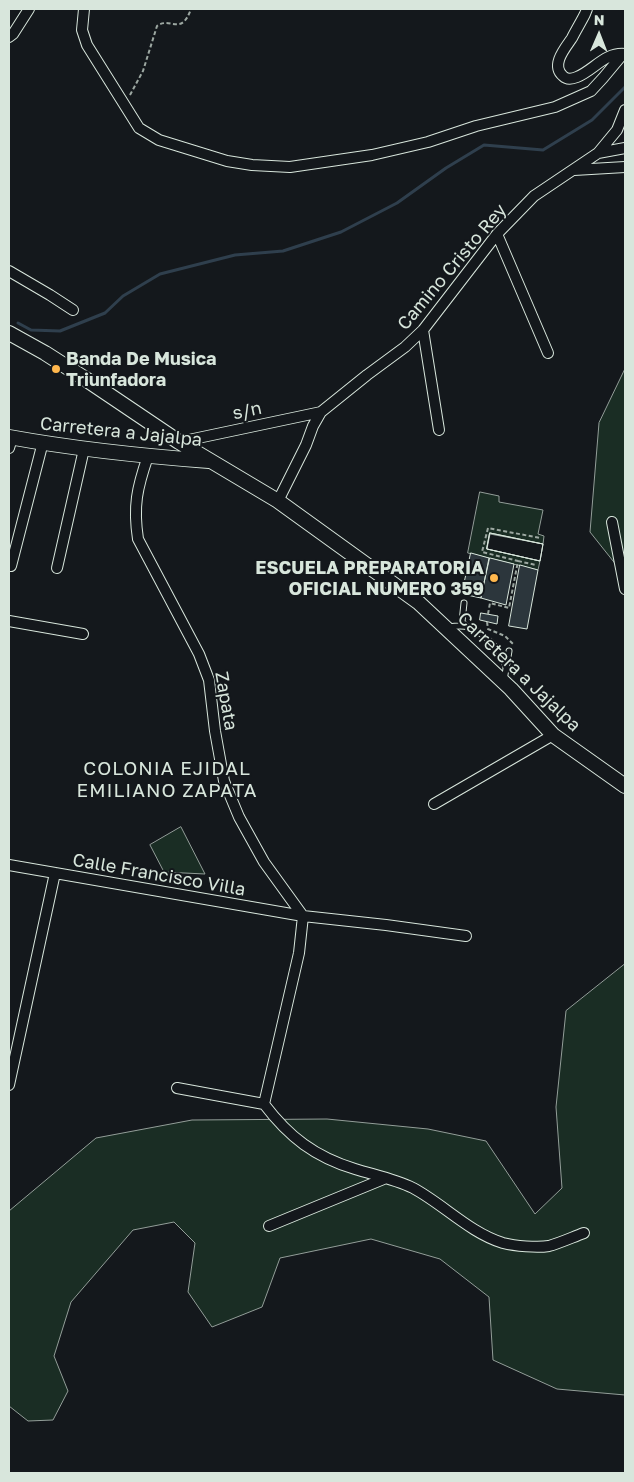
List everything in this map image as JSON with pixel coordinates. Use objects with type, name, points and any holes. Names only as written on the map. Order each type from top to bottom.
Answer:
[{"type":"street","points":[[9,37],[13,34],[28,9]]},
{"type":"street","points":[[84,9],[82,30],[84,38],[139,128],[159,140],[227,162],[252,165],[290,167],[372,154],[419,144],[476,126],[555,107],[591,91],[624,54]]},
{"type":"street","points":[[587,9],[586,14],[559,60],[560,74],[564,78],[570,79],[578,77],[608,57],[615,54],[624,54]]},
{"type":"street","name":"Camino Cristo Rey","points":[[278,501],[299,461],[312,426],[321,412],[366,375],[405,347],[423,330],[497,234],[534,196],[598,153],[617,130],[625,110]]},
{"type":"street","points":[[598,153],[625,148]]},
{"type":"street","points":[[573,170],[625,166]]},
{"type":"street","points":[[497,234],[548,353]]},
{"type":"street","points":[[9,271],[73,310]]},
{"type":"street","points":[[423,330],[439,430]]},
{"type":"street","points":[[9,332],[76,373],[179,442],[212,461]]},
{"type":"street","name":"s/n","points":[[179,442],[321,412]]},
{"type":"street","name":"Carretera a Jajalpa","points":[[10,441],[43,442],[84,449],[212,461],[278,501],[418,602],[445,628],[505,676],[553,735],[625,786]]},
{"type":"street","points":[[11,566],[43,442]]},
{"type":"street","points":[[57,568],[84,449]]},
{"type":"street","name":"Zapata","points":[[148,456],[140,478],[135,503],[138,539],[199,654],[209,680],[215,731],[224,781],[239,817],[264,862],[303,916]]},
{"type":"street","points":[[612,522],[625,590]]},
{"type":"street","points":[[9,621],[83,634]]},
{"type":"street","points":[[434,804],[553,735]]},
{"type":"street","name":"Calle Francisco Villa","points":[[9,865],[303,916],[466,936]]},
{"type":"street","points":[[9,1085],[14,1037],[55,873]]},
{"type":"street","points":[[264,1104],[299,953],[303,916]]},
{"type":"street","points":[[177,1088],[264,1104],[278,1123],[302,1144],[323,1156],[352,1168],[411,1187],[435,1201],[474,1229],[503,1243],[548,1246],[584,1233]]},
{"type":"street","points":[[269,1226],[386,1178]]},
{"type":"lane","points":[[464,603],[462,622],[482,634],[492,644],[502,657],[505,676]]},
{"type":"lane","points":[[445,628],[467,626]]},
{"type":"lane","points":[[505,676],[509,651]]},
{"type":"path","points":[[124,105],[143,71],[157,26],[163,23],[181,24],[191,9]]},
{"type":"path","points":[[536,565],[482,552],[488,528],[540,538]]},
{"type":"path","points":[[488,614],[490,603],[509,608],[518,561]]},
{"type":"green space","points":[[625,369],[625,576],[590,532],[599,423]]},
{"type":"green space","points":[[480,492],[499,496],[499,502],[543,510],[538,534],[544,536],[543,544],[490,534],[487,549],[540,561],[538,570],[468,553]]},
{"type":"green space","points":[[181,827],[205,874],[164,872],[150,845]]},
{"type":"green space","points":[[625,964],[625,1395],[557,1389],[493,1360],[489,1297],[440,1259],[371,1239],[280,1258],[262,1307],[212,1327],[188,1292],[195,1243],[174,1222],[133,1230],[71,1302],[54,1356],[68,1391],[53,1420],[28,1421],[9,1406],[9,1211],[96,1138],[192,1120],[327,1119],[428,1129],[486,1141],[535,1214],[562,1188],[556,1107],[566,1011]]},
{"type":"building","points":[[490,533],[543,544],[540,561],[487,549]]},
{"type":"building","points":[[490,533],[543,544],[540,561],[487,549]]},
{"type":"building","points":[[471,553],[489,558],[481,598],[462,594]]},
{"type":"building","points":[[490,558],[514,564],[506,605],[481,598]]},
{"type":"building","points":[[520,565],[538,570],[527,629],[509,626]]},
{"type":"building","points":[[481,613],[498,616],[497,624],[480,620]]},
{"type":"waterway","points":[[18,323],[31,330],[60,331],[105,313],[123,296],[160,274],[235,255],[283,251],[341,232],[397,203],[446,168],[484,145],[543,150],[592,120],[625,87]]},
{"type":"place","name":"Banda De Musica Triunfadora","points":[[56,369]]},
{"type":"place","name":"ESCUELA PREPARATORIA OFICIAL NUMERO 359","points":[[494,578]]},
{"type":"district","name":"COLONIA EJIDAL EMILIANO ZAPATA","points":[[167,780]]}]
